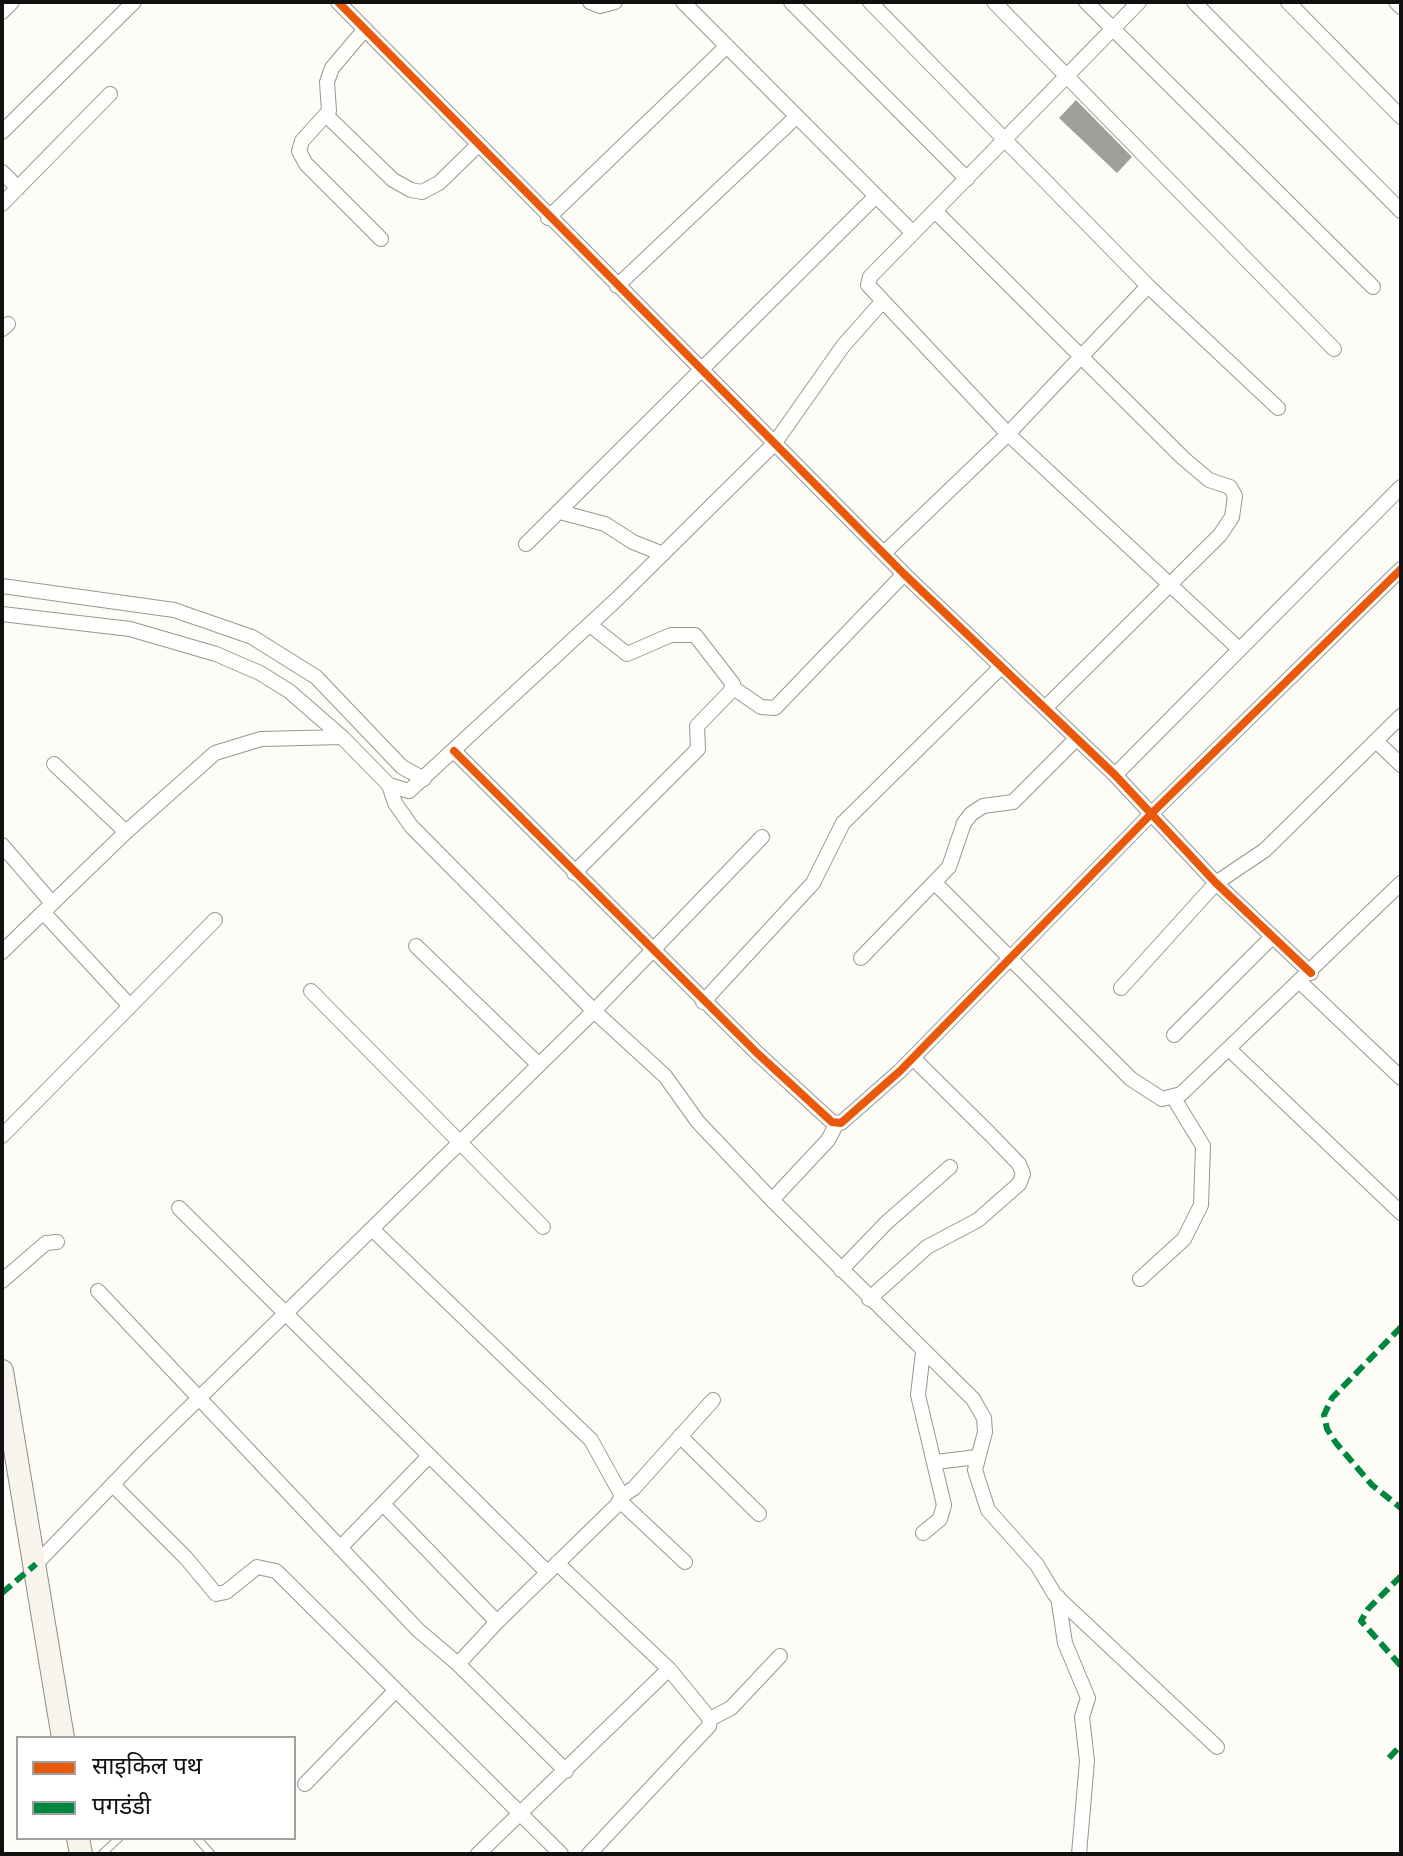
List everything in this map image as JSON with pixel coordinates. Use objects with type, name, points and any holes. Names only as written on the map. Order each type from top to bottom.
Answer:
[{"type":"street","points":[[2,12],[12,2]]},
{"type":"street","points":[[2,132],[134,2]]},
{"type":"street","points":[[338,2],[548,218],[904,574],[1115,775],[1401,1076]]},
{"type":"street","points":[[590,2],[600,6],[615,2]]},
{"type":"street","points":[[683,2],[795,118],[913,233]]},
{"type":"street","points":[[791,2],[967,179]]},
{"type":"street","points":[[870,2],[1148,286],[1278,408]]},
{"type":"street","points":[[994,2],[1334,349]]},
{"type":"street","points":[[1086,2],[1373,287]]},
{"type":"street","points":[[1139,2],[868,281],[870,289],[1008,434],[1238,648]]},
{"type":"street","points":[[1194,2],[1401,211]]},
{"type":"street","points":[[1288,2],[1401,117]]},
{"type":"street","points":[[1396,2],[1401,7]]},
{"type":"street","points":[[365,29],[329,76],[330,105],[326,115],[302,141],[302,158],[381,239]]},
{"type":"street","points":[[548,218],[726,47]]},
{"type":"street","points":[[2,204],[110,94]]},
{"type":"street","points":[[326,115],[393,180],[411,190],[431,189],[478,145]]},
{"type":"street","points":[[617,286],[795,118]]},
{"type":"street","points":[[2,172],[18,188]]},
{"type":"street","points":[[526,544],[876,196]]},
{"type":"street","points":[[935,211],[1081,360],[1183,458],[1209,480],[1230,487],[1235,496],[1232,517],[1220,535],[1167,584],[1045,708]]},
{"type":"street","points":[[884,553],[1008,434],[1148,286]]},
{"type":"street","points":[[389,785],[409,791],[424,779],[663,554],[774,444],[843,346],[882,302]]},
{"type":"street","points":[[1115,775],[1401,487]]},
{"type":"street","points":[[560,512],[605,524],[633,542],[663,554]]},
{"type":"street","points":[[772,1200],[828,1140],[837,1123],[851,1117],[913,1058],[1152,813],[1401,569]]},
{"type":"street","points":[[590,625],[627,654],[671,635],[695,635],[731,680],[732,687],[761,707],[775,708],[904,574]]},
{"type":"street","points":[[2,586],[174,610],[252,637],[316,677],[402,767],[424,779]]},
{"type":"street","points":[[2,614],[130,629],[216,654],[276,682],[342,737],[389,785],[395,803],[411,826],[594,1011],[665,1076],[698,1122],[869,1299],[979,1407],[985,1432],[977,1457],[976,1482],[983,1502],[1037,1565],[1058,1597],[1217,1747]]},
{"type":"street","points":[[703,1002],[813,883],[843,823],[1001,667]]},
{"type":"street","points":[[574,873],[698,749],[697,726],[732,687]]},
{"type":"street","points":[[1121,988],[1216,883],[1265,850],[1401,716]]},
{"type":"street","points":[[2,952],[126,832],[203,763],[226,748],[261,739],[342,737]]},
{"type":"street","points":[[861,958],[935,883],[954,859],[967,818],[983,806],[1013,802],[1076,739]]},
{"type":"street","points":[[1376,741],[1401,765]]},
{"type":"street","points":[[454,751],[703,1002],[837,1123]]},
{"type":"street","points":[[54,764],[126,832]]},
{"type":"street","points":[[36,1564],[458,1141],[594,1011],[762,837]]},
{"type":"street","points":[[2,845],[48,907],[129,1005]]},
{"type":"street","points":[[935,883],[1131,1079],[1162,1099],[1181,1094],[1401,883]]},
{"type":"street","points":[[2,1136],[215,920]]},
{"type":"street","points":[[1174,1035],[1272,937]]},
{"type":"street","points":[[416,946],[537,1063]]},
{"type":"street","points":[[311,991],[543,1227]]},
{"type":"street","points":[[1229,1049],[1398,1206]]},
{"type":"street","points":[[869,1299],[927,1247],[978,1220],[1019,1184],[1023,1174],[1019,1164],[913,1058]]},
{"type":"street","points":[[1140,1279],[1184,1239],[1201,1205],[1203,1146],[1173,1097]]},
{"type":"street","points":[[841,1270],[886,1223],[950,1167]]},
{"type":"street","points":[[179,1208],[429,1456],[669,1669],[710,1719],[709,1726],[589,1854]]},
{"type":"street","points":[[372,1229],[591,1440],[621,1498],[685,1562]]},
{"type":"street","points":[[2,1281],[46,1243],[57,1242]]},
{"type":"street","points":[[98,1291],[418,1630],[458,1664],[566,1771]]},
{"type":"street","points":[[923,1352],[918,1395],[936,1462],[943,1513],[923,1533]]},
{"type":"street","points":[[2,1371],[63,1736]]},
{"type":"street","points":[[458,1664],[634,1488],[713,1400]]},
{"type":"street","points":[[680,1436],[759,1514]]},
{"type":"street","points":[[340,1548],[429,1456]]},
{"type":"street","points":[[936,1462],[977,1457]]},
{"type":"street","points":[[114,1486],[186,1558],[216,1594],[226,1592],[257,1567],[276,1571],[561,1854]]},
{"type":"street","points":[[383,1504],[497,1622]]},
{"type":"street","points":[[1058,1597],[1065,1643],[1088,1694],[1082,1717],[1087,1761],[1079,1854]]},
{"type":"street","points":[[710,1719],[731,1708],[780,1656]]},
{"type":"street","points":[[478,1854],[669,1669]]},
{"type":"street","points":[[305,1784],[396,1690]]},
{"type":"lane","points":[[102,1854],[117,1840]]},
{"type":"building","points":[[1076,100],[1132,157],[1117,173],[1059,118]]},
{"type":"marked path","points":[[1401,1327],[1332,1398],[1324,1415],[1327,1429],[1336,1443],[1372,1485],[1401,1508]]},
{"type":"marked path","points":[[2,1593],[36,1564]]},
{"type":"marked path","points":[[1401,1576],[1368,1609],[1361,1621],[1401,1666]]},
{"type":"marked path","points":[[1389,1758],[1401,1745]]},
{"type":"cycle path","points":[[338,2],[904,574],[1115,775],[1216,883],[1311,973]]},
{"type":"cycle path","points":[[454,751],[757,1053],[832,1122],[841,1123],[900,1071],[1152,813],[1401,569]]}]
